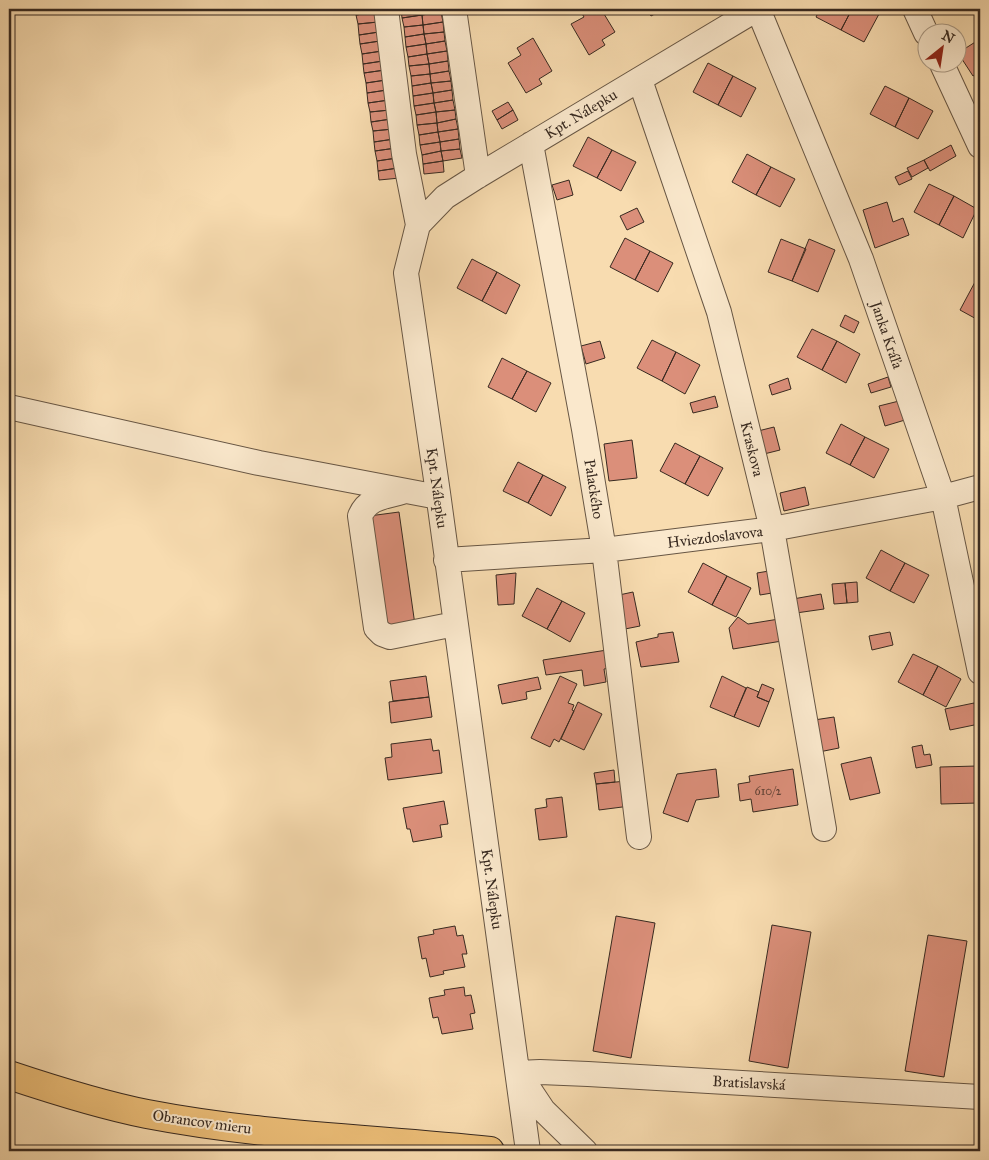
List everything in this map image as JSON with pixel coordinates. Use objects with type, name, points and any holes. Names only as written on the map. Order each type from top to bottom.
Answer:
[{"type":"main road","name":"Obrancov mieru","points":[[16,1081],[147,1114],[222,1126],[325,1138],[490,1151]]},
{"type":"street","points":[[386,9],[404,154],[418,225]]},
{"type":"street","points":[[454,9],[478,176]]},
{"type":"street","name":"Kpt. Nálepku","points":[[528,1151],[406,273],[418,225],[445,198],[478,176],[757,9]]},
{"type":"street","name":"Janka Kráľa","points":[[757,9],[861,259],[943,497],[980,672]]},
{"type":"street","points":[[915,9],[921,22]]},
{"type":"street","points":[[946,72],[980,146]]},
{"type":"street","name":"Kraskova","points":[[640,80],[719,312],[772,530],[824,829]]},
{"type":"street","name":"Palackého","points":[[531,144],[584,430],[604,550],[639,837]]},
{"type":"street","points":[[9,407],[259,463],[438,497]]},
{"type":"street","name":"Hviezdoslavova","points":[[446,560],[604,550],[772,530],[943,497],[980,487]]},
{"type":"street","points":[[406,490],[370,502],[364,507],[360,516],[376,628],[382,634],[390,637],[455,624]]},
{"type":"street","name":"Bratislavská","points":[[518,1074],[540,1072],[588,1074],[980,1097]]},
{"type":"street","points":[[518,1074],[543,1110],[585,1151]]},
{"type":"building","points":[[355,9],[376,9],[376,12],[356,15]]},
{"type":"building","points":[[401,9],[421,9],[422,15],[402,18]]},
{"type":"building","points":[[421,9],[441,9],[441,12],[422,15]]},
{"type":"building","points":[[581,9],[601,9],[615,32],[602,40],[605,45],[589,55],[571,24],[584,17]]},
{"type":"building","points":[[647,9],[664,9],[651,16]]},
{"type":"building","points":[[820,9],[852,9],[841,30],[816,17]]},
{"type":"building","points":[[852,9],[870,9],[879,14],[864,42],[841,30]]},
{"type":"building","points":[[376,12],[378,22],[358,24],[356,15]]},
{"type":"building","points":[[441,12],[443,22],[423,25],[422,15]]},
{"type":"building","points":[[422,15],[423,25],[404,27],[402,18]]},
{"type":"building","points":[[378,22],[379,32],[359,35],[358,24]]},
{"type":"building","points":[[443,22],[444,32],[424,34],[423,25]]},
{"type":"building","points":[[423,25],[424,34],[405,37],[404,27]]},
{"type":"building","points":[[379,32],[380,41],[360,44],[359,35]]},
{"type":"building","points":[[444,32],[445,41],[426,44],[424,34]]},
{"type":"building","points":[[424,34],[426,44],[406,47],[405,37]]},
{"type":"building","points":[[533,38],[552,71],[539,79],[542,84],[526,93],[508,63],[521,55],[517,48]]},
{"type":"building","points":[[980,39],[980,72],[973,76],[966,65],[966,48]]},
{"type":"building","points":[[380,41],[382,51],[362,54],[360,44]]},
{"type":"building","points":[[445,41],[447,51],[427,54],[426,44]]},
{"type":"building","points":[[426,44],[427,54],[408,57],[406,47]]},
{"type":"building","points":[[382,51],[383,61],[363,64],[362,54]]},
{"type":"building","points":[[447,51],[448,61],[429,64],[427,54]]},
{"type":"building","points":[[427,54],[429,64],[409,66],[408,57]]},
{"type":"building","points":[[383,61],[385,70],[364,73],[363,64]]},
{"type":"building","points":[[448,61],[449,71],[430,74],[429,64]]},
{"type":"building","points":[[708,63],[733,76],[718,105],[693,92]]},
{"type":"building","points":[[429,64],[430,74],[411,76],[409,66]]},
{"type":"building","points":[[385,70],[386,80],[366,83],[364,73]]},
{"type":"building","points":[[449,71],[451,81],[431,83],[430,74]]},
{"type":"building","points":[[430,74],[431,83],[412,86],[411,76]]},
{"type":"building","points":[[733,76],[756,88],[741,117],[718,105]]},
{"type":"building","points":[[386,80],[387,90],[367,93],[366,83]]},
{"type":"building","points":[[451,81],[452,90],[433,93],[431,83]]},
{"type":"building","points":[[431,83],[433,93],[413,96],[412,86]]},
{"type":"building","points":[[885,86],[909,98],[895,127],[870,114]]},
{"type":"building","points":[[387,90],[389,100],[368,103],[367,93]]},
{"type":"building","points":[[452,90],[453,100],[434,103],[433,93]]},
{"type":"building","points":[[433,93],[434,103],[414,106],[413,96]]},
{"type":"building","points":[[909,98],[933,111],[918,139],[895,127]]},
{"type":"building","points":[[389,100],[390,110],[370,112],[368,103]]},
{"type":"building","points":[[453,100],[455,110],[436,112],[434,103]]},
{"type":"building","points":[[508,102],[513,110],[497,120],[492,111]]},
{"type":"building","points":[[434,103],[436,112],[416,115],[414,106]]},
{"type":"building","points":[[390,110],[391,119],[371,122],[370,112]]},
{"type":"building","points":[[455,110],[456,119],[437,123],[436,112]]},
{"type":"building","points":[[513,110],[518,120],[502,129],[497,120]]},
{"type":"building","points":[[436,112],[437,123],[417,125],[416,115]]},
{"type":"building","points":[[391,119],[393,129],[373,131],[371,122]]},
{"type":"building","points":[[456,119],[458,129],[438,132],[437,123]]},
{"type":"building","points":[[437,123],[438,132],[419,135],[417,125]]},
{"type":"building","points":[[393,129],[394,139],[374,142],[373,131]]},
{"type":"building","points":[[458,129],[459,139],[440,142],[438,132]]},
{"type":"building","points":[[438,132],[440,142],[420,145],[419,135]]},
{"type":"building","points":[[588,137],[612,150],[597,178],[573,166]]},
{"type":"building","points":[[394,139],[396,148],[375,151],[374,142]]},
{"type":"building","points":[[459,139],[460,149],[441,151],[440,142]]},
{"type":"building","points":[[440,142],[441,151],[422,155],[420,145]]},
{"type":"building","points":[[951,145],[956,156],[930,171],[924,160]]},
{"type":"building","points":[[396,148],[397,158],[377,161],[375,151]]},
{"type":"building","points":[[460,149],[462,158],[443,161],[441,151]]},
{"type":"building","points":[[612,150],[636,162],[621,191],[597,178]]},
{"type":"building","points":[[441,151],[443,161],[423,164],[422,155]]},
{"type":"building","points":[[747,154],[771,167],[756,195],[732,182]]},
{"type":"building","points":[[397,158],[398,168],[378,171],[377,161]]},
{"type":"building","points":[[924,160],[928,168],[912,177],[907,168]]},
{"type":"building","points":[[443,161],[444,172],[424,174],[423,164]]},
{"type":"building","points":[[771,167],[795,179],[780,207],[756,195]]},
{"type":"building","points":[[398,168],[400,178],[379,180],[378,171]]},
{"type":"building","points":[[908,171],[912,179],[899,185],[895,177]]},
{"type":"building","points":[[569,180],[573,195],[557,200],[552,185]]},
{"type":"building","points":[[929,184],[954,196],[939,225],[914,212]]},
{"type":"building","points":[[954,196],[977,209],[963,238],[939,225]]},
{"type":"building","points":[[887,202],[893,222],[903,218],[909,235],[875,248],[863,210]]},
{"type":"building","points":[[637,208],[644,222],[627,230],[620,216]]},
{"type":"building","points":[[625,238],[650,251],[635,280],[610,267]]},
{"type":"building","points":[[781,239],[806,249],[792,281],[768,272]]},
{"type":"building","points":[[809,239],[835,250],[818,292],[792,281]]},
{"type":"building","points":[[650,251],[673,263],[658,292],[635,280]]},
{"type":"building","points":[[472,259],[497,272],[482,301],[457,288]]},
{"type":"building","points":[[497,272],[520,285],[506,314],[482,301]]},
{"type":"building","points":[[975,282],[980,285],[980,321],[960,310]]},
{"type":"building","points":[[845,315],[859,322],[854,333],[840,326]]},
{"type":"building","points":[[812,329],[837,341],[822,370],[797,357]]},
{"type":"building","points":[[652,340],[676,352],[662,381],[637,368]]},
{"type":"building","points":[[600,341],[605,358],[586,364],[581,346]]},
{"type":"building","points":[[837,341],[860,354],[846,383],[822,370]]},
{"type":"building","points":[[676,352],[700,365],[685,394],[662,381]]},
{"type":"building","points":[[502,358],[527,371],[512,399],[488,387]]},
{"type":"building","points":[[527,371],[551,383],[536,412],[512,399]]},
{"type":"building","points":[[888,377],[891,387],[871,393],[868,384]]},
{"type":"building","points":[[788,378],[791,389],[772,395],[769,385]]},
{"type":"building","points":[[715,396],[718,407],[693,413],[690,403]]},
{"type":"building","points":[[899,401],[905,420],[885,426],[879,406]]},
{"type":"building","points":[[841,424],[865,437],[850,465],[826,453]]},
{"type":"building","points":[[774,427],[780,450],[764,454],[758,431]]},
{"type":"building","points":[[865,437],[889,449],[874,478],[850,465]]},
{"type":"building","points":[[632,440],[637,478],[609,481],[604,444]]},
{"type":"building","points":[[675,443],[700,456],[685,484],[660,471]]},
{"type":"building","points":[[700,456],[723,468],[708,496],[685,484]]},
{"type":"building","points":[[518,462],[543,475],[528,503],[503,491]]},
{"type":"building","points":[[543,475],[566,487],[551,516],[528,503]]},
{"type":"building","points":[[805,487],[809,505],[784,511],[780,493]]},
{"type":"building","points":[[399,512],[415,625],[385,630],[369,516]]},
{"type":"building","points":[[881,550],[905,563],[890,591],[866,578]]},
{"type":"building","points":[[703,563],[727,576],[712,605],[688,592]]},
{"type":"building","points":[[905,563],[929,575],[914,603],[890,591]]},
{"type":"building","points":[[769,571],[772,593],[760,595],[757,573]]},
{"type":"building","points":[[516,573],[514,604],[498,605],[496,575]]},
{"type":"building","points":[[727,576],[751,588],[736,617],[712,605]]},
{"type":"building","points":[[857,582],[858,602],[847,603],[845,583]]},
{"type":"building","points":[[845,583],[847,603],[834,604],[832,584]]},
{"type":"building","points":[[537,588],[562,601],[547,629],[522,616]]},
{"type":"building","points":[[633,592],[640,626],[625,629],[619,595]]},
{"type":"building","points":[[821,594],[824,609],[796,613],[793,599]]},
{"type":"building","points":[[562,601],[585,613],[570,642],[547,629]]},
{"type":"building","points":[[738,617],[748,624],[779,619],[782,641],[733,649],[729,628]]},
{"type":"building","points":[[673,632],[679,662],[641,667],[636,642],[658,637],[658,634]]},
{"type":"building","points":[[890,632],[893,645],[872,650],[869,636]]},
{"type":"building","points":[[607,650],[610,668],[604,669],[606,682],[584,686],[582,670],[546,675],[543,660]]},
{"type":"building","points":[[913,654],[938,666],[923,695],[898,682]]},
{"type":"building","points":[[938,666],[961,679],[946,707],[923,695]]},
{"type":"building","points":[[426,676],[429,697],[393,701],[390,681]]},
{"type":"building","points":[[560,676],[577,684],[568,703],[574,705],[572,710],[574,711],[559,742],[554,739],[550,747],[531,738]]},
{"type":"building","points":[[722,676],[746,688],[734,717],[710,707]]},
{"type":"building","points":[[538,677],[541,689],[526,692],[527,699],[502,704],[498,685]]},
{"type":"building","points":[[762,684],[774,689],[769,702],[757,697]]},
{"type":"building","points":[[747,687],[759,692],[757,697],[769,702],[759,727],[734,717]]},
{"type":"building","points":[[429,697],[432,717],[391,723],[389,702]]},
{"type":"building","points":[[578,702],[602,714],[584,750],[561,739]]},
{"type":"building","points":[[974,703],[979,724],[950,730],[945,709]]},
{"type":"building","points":[[834,717],[839,748],[819,752],[814,720]]},
{"type":"building","points":[[431,739],[433,751],[439,750],[442,773],[388,780],[385,758],[392,757],[391,744]]},
{"type":"building","points":[[922,745],[924,755],[930,754],[932,765],[916,768],[912,747]]},
{"type":"building","points":[[871,757],[880,793],[850,800],[841,764]]},
{"type":"building","points":[[977,766],[978,803],[941,804],[940,767]]},
{"type":"building","points":[[716,769],[719,797],[696,800],[688,822],[663,813],[677,774]]},
{"type":"building","points":[[793,769],[798,805],[753,812],[751,799],[740,801],[738,784],[750,782],[749,776]]},
{"type":"building","points":[[614,770],[615,782],[596,784],[594,773]]},
{"type":"building","points":[[626,781],[630,806],[599,810],[596,784]]},
{"type":"building","points":[[562,797],[567,837],[539,840],[535,809],[547,807],[546,799]]},
{"type":"building","points":[[444,801],[448,824],[440,825],[442,837],[413,842],[410,829],[407,829],[403,808]]},
{"type":"building","points":[[616,916],[655,923],[631,1058],[593,1051]]},
{"type":"building","points":[[772,925],[811,932],[788,1068],[749,1061]]},
{"type":"building","points":[[455,926],[457,936],[463,935],[467,954],[462,954],[465,967],[443,971],[444,974],[430,977],[426,958],[422,959],[418,937],[434,934],[433,930]]},
{"type":"building","points":[[928,935],[967,941],[944,1077],[905,1071]]},
{"type":"building","points":[[464,987],[465,996],[471,995],[475,1013],[470,1014],[473,1029],[442,1034],[438,1017],[433,1018],[429,998],[445,995],[444,990]]}]
